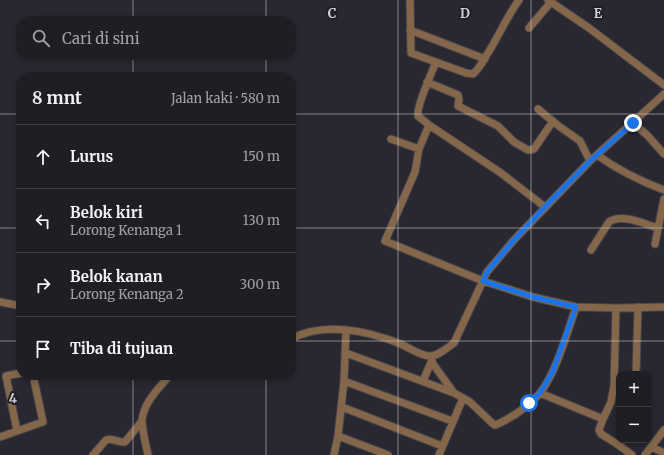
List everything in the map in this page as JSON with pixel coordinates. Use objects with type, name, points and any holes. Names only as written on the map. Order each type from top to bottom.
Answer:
[{"type":"street","points":[[410,0],[411,53],[466,73],[473,74],[478,70],[485,59],[509,14],[519,0]]},
{"type":"street","points":[[529,28],[549,1],[589,28],[664,85]]},
{"type":"street","points":[[410,30],[485,59]]},
{"type":"street","points":[[436,62],[427,82],[417,113],[418,116],[501,173],[545,207]]},
{"type":"street","points":[[427,82],[458,95],[458,106],[498,126],[514,142],[528,150],[534,149],[553,121]]},
{"type":"street","points":[[423,381],[432,358],[454,343],[487,272],[513,241],[590,161],[664,94]]},
{"type":"street","points":[[538,108],[580,141],[590,161]]},
{"type":"street","points":[[633,123],[647,134],[664,154]]},
{"type":"street","points":[[429,125],[419,149],[415,172],[385,241],[483,281],[533,297],[576,307],[664,307]]},
{"type":"street","points":[[391,138],[419,149]]},
{"type":"street","points":[[597,155],[625,173],[664,190]]},
{"type":"street","points":[[655,244],[664,199]]},
{"type":"street","points":[[591,250],[612,219],[625,218],[658,228]]},
{"type":"street","points":[[0,302],[16,305]]},
{"type":"street","points":[[346,353],[454,393],[470,402],[492,423],[495,424],[508,419],[540,393],[553,371],[576,307]]},
{"type":"street","points":[[636,371],[638,307]]},
{"type":"street","points":[[616,308],[614,386],[611,402],[599,430],[601,434],[618,444],[632,455]]},
{"type":"street","points":[[296,337],[309,331],[346,330],[380,337],[432,358]]},
{"type":"street","points":[[334,455],[342,407],[346,330]]},
{"type":"street","points":[[432,358],[433,364],[454,393]]},
{"type":"street","points":[[16,374],[6,376],[17,431]]},
{"type":"street","points":[[0,437],[43,422],[34,380]]},
{"type":"street","points":[[94,455],[106,440],[122,443],[125,442],[142,421],[147,405],[155,392],[166,380]]},
{"type":"street","points":[[344,381],[452,421]]},
{"type":"street","points":[[540,393],[603,419]]},
{"type":"street","points":[[439,455],[462,398]]},
{"type":"street","points":[[611,402],[616,403]]},
{"type":"street","points":[[342,407],[442,446]]},
{"type":"street","points":[[142,421],[148,455]]},
{"type":"street","points":[[645,455],[664,430]]},
{"type":"street","points":[[338,436],[388,455]]},
{"type":"street","points":[[652,447],[664,453]]},
{"type":"route","points":[[529,403],[540,393],[553,371],[576,307],[533,297],[483,281],[487,272],[513,241],[545,207],[590,161],[633,123]]}]
